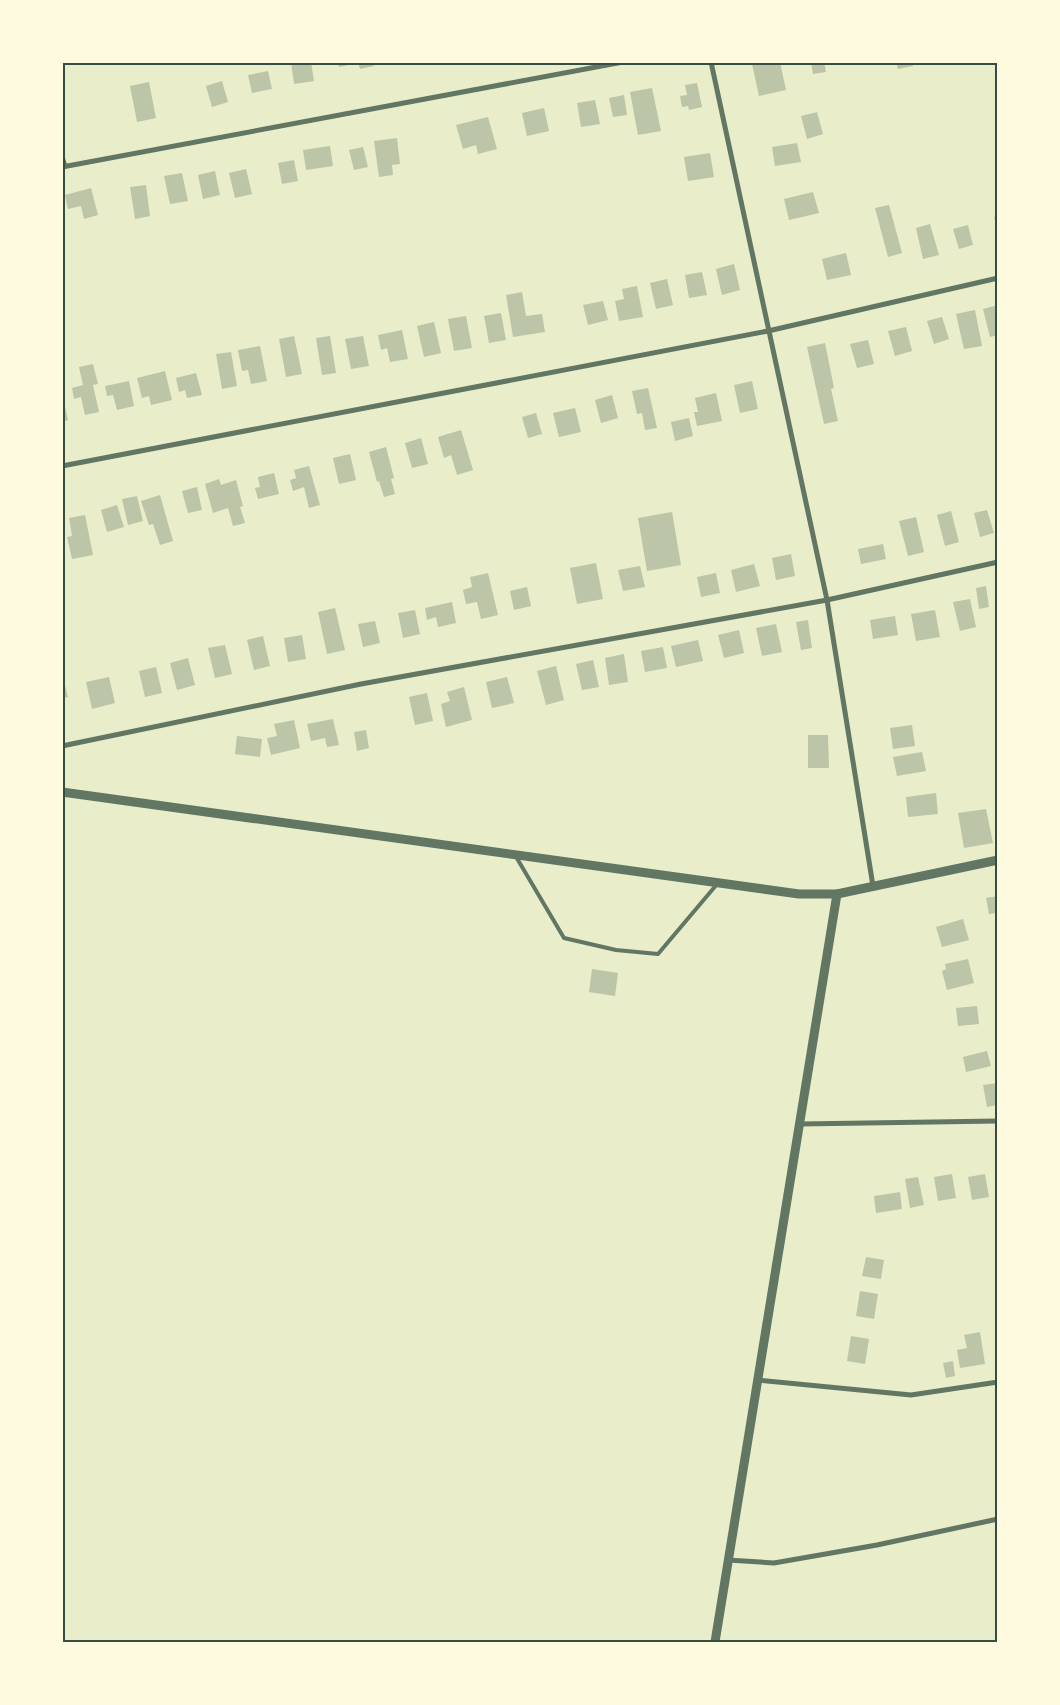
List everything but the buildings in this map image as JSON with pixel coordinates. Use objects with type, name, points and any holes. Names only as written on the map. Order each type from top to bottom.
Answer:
[{"type":"street","points":[[62,157],[64,166],[623,62]]},
{"type":"street","points":[[711,62],[827,600],[873,886]]},
{"type":"street","points":[[62,466],[768,330],[998,278]]},
{"type":"street","points":[[62,746],[361,684],[827,600],[998,562]]},
{"type":"street","points":[[62,792],[799,894],[837,894],[998,860]]},
{"type":"street","points":[[715,1642],[837,894]]},
{"type":"street","points":[[800,1124],[998,1121]]},
{"type":"street","points":[[758,1380],[911,1395],[998,1382]]},
{"type":"street","points":[[728,1560],[774,1563],[877,1545],[998,1519]]},
{"type":"lane","points":[[515,855],[564,938],[616,950],[658,954],[718,884]]}]
